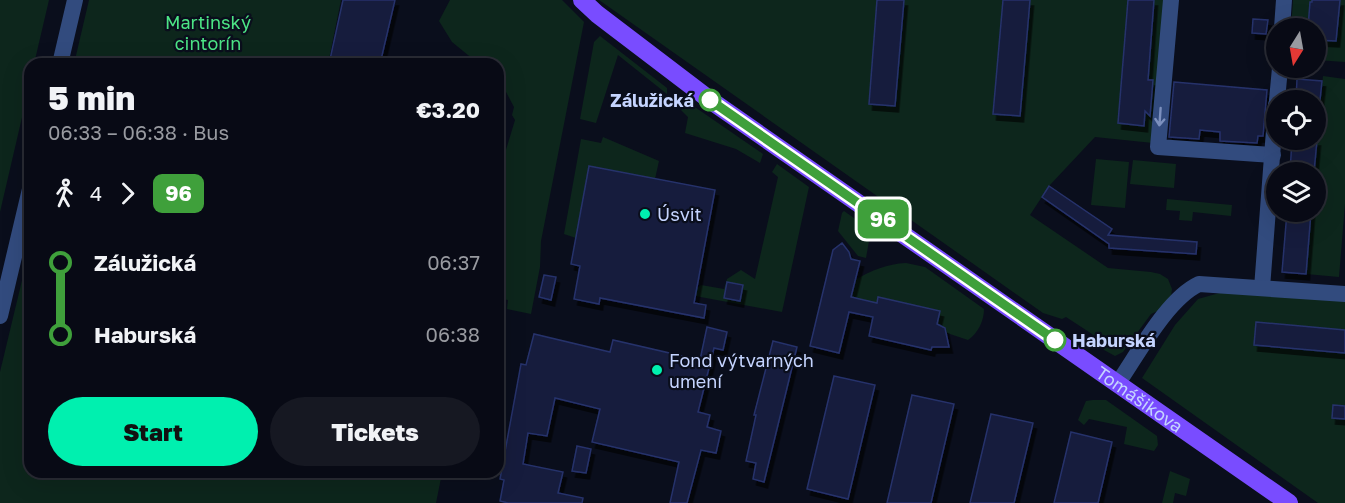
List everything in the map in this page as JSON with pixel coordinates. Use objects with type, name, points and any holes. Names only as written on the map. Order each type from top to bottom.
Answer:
[{"type":"main road","name":"Tomášikova","points":[[582,0],[710,100],[1289,503]]},
{"type":"street","points":[[61,58],[75,0]]},
{"type":"street","points":[[1170,0],[1158,147],[1273,155]]},
{"type":"street","points":[[1283,18],[1284,0]]},
{"type":"street","points":[[1262,288],[1273,150]]},
{"type":"street","points":[[0,316],[24,214]]},
{"type":"street","points":[[1118,383],[1166,313],[1188,289],[1199,284],[1345,294]]},
{"type":"green space","points":[[0,0],[49,0],[35,58],[24,58],[24,109],[0,212]]},
{"type":"green space","name":"Martinský cintorín","points":[[89,0],[341,0],[329,58],[75,58]]},
{"type":"green space","points":[[450,0],[562,0],[584,22],[541,241],[540,267],[531,314],[507,309],[508,300],[504,299],[504,156],[515,120],[512,115],[514,107],[504,89],[504,58],[472,58],[452,42],[439,21]]},
{"type":"green space","points":[[599,0],[877,0],[870,104],[895,106],[904,0],[1165,0],[1153,143],[1095,137],[1049,186],[1030,215],[1108,268],[1160,274],[1168,279],[1172,289],[1171,296],[1164,308],[1151,314],[1123,352],[1115,356],[1104,350],[1092,334],[1066,317],[1062,319],[1043,313]]},
{"type":"green space","points":[[1293,0],[1345,0],[1345,62],[1326,61],[1326,18],[1292,18]]},
{"type":"green space","points":[[600,36],[667,88],[667,94],[618,55],[596,123],[580,119],[594,42]]},
{"type":"green space","points":[[1326,76],[1345,79],[1345,204],[1339,277],[1306,274],[1310,222],[1326,222],[1326,162],[1315,162],[1316,150],[1326,150],[1326,90],[1322,90],[1323,78]]},
{"type":"green space","points":[[689,103],[763,154],[760,163],[736,149],[685,133],[688,117],[681,110]]},
{"type":"green space","points":[[603,137],[659,161],[655,179],[589,166],[576,238],[564,234],[581,139],[601,143]]},
{"type":"green space","points":[[1096,159],[1129,162],[1125,208],[1091,205]]},
{"type":"green space","points":[[1133,160],[1176,164],[1174,188],[1130,184]]},
{"type":"green space","points":[[777,164],[809,187],[782,312],[625,283],[697,288],[701,285],[724,289],[727,279],[741,270],[755,279],[778,177],[772,172]]},
{"type":"green space","points":[[1167,199],[1232,205],[1231,216],[1193,212],[1192,221],[1179,220],[1180,211],[1166,210]]},
{"type":"green space","points":[[844,211],[871,230],[866,258],[858,256],[838,231]]},
{"type":"green space","points":[[906,263],[925,267],[984,309],[980,326],[972,337],[968,340],[947,333],[945,328],[937,324],[940,311],[879,297],[877,303],[851,297],[855,280],[880,268]]},
{"type":"green space","points":[[24,272],[24,478],[441,478],[436,503],[0,503],[0,372]]},
{"type":"green space","points":[[1223,292],[1345,300],[1345,406],[1333,405],[1332,417],[1345,419],[1345,503],[1318,503],[1142,378],[1175,325],[1198,299]]},
{"type":"green space","points":[[1106,400],[1157,436],[1158,445],[1154,451],[1124,444],[1127,427],[1089,419],[1084,425],[1078,420],[1086,401]]},
{"type":"green space","points":[[1170,471],[1190,479],[1186,496],[1175,493],[1173,503],[1162,503]]},
{"type":"building","points":[[343,0],[395,0],[381,58],[330,58]]},
{"type":"building","points":[[877,0],[904,0],[895,106],[869,104]]},
{"type":"building","points":[[1003,0],[1030,0],[1020,116],[993,114]]},
{"type":"building","points":[[1128,0],[1154,0],[1148,80],[1153,80],[1150,116],[1145,111],[1144,126],[1118,123]]},
{"type":"building","points":[[1312,0],[1340,0],[1336,41],[1326,40],[1326,18],[1309,18],[1310,2]]},
{"type":"building","points":[[1253,19],[1266,20],[1266,34],[1252,33]]},
{"type":"building","points":[[1297,79],[1322,81],[1321,90],[1296,90]]},
{"type":"building","points":[[1174,82],[1267,90],[1263,136],[1258,136],[1257,143],[1220,141],[1220,132],[1200,130],[1199,139],[1169,137]]},
{"type":"building","points":[[1291,150],[1316,150],[1315,162],[1291,162]]},
{"type":"building","name":"Úsvit","points":[[589,166],[715,190],[694,303],[706,305],[704,318],[600,298],[599,304],[574,299],[580,266],[571,264]]},
{"type":"building","points":[[1049,186],[1112,229],[1108,235],[1197,242],[1196,254],[1109,248],[1109,244],[1042,197]]},
{"type":"building","points":[[1286,222],[1310,222],[1306,274],[1282,272]]},
{"type":"building","points":[[842,243],[851,259],[860,261],[851,297],[877,303],[878,297],[940,311],[937,324],[945,328],[949,347],[932,347],[931,350],[869,336],[873,317],[849,312],[839,353],[810,346],[833,250]]},
{"type":"building","points":[[544,275],[556,277],[551,300],[539,297]]},
{"type":"building","points":[[727,282],[743,285],[740,301],[724,298]]},
{"type":"building","points":[[1256,322],[1345,330],[1345,353],[1254,345]]},
{"type":"building","points":[[707,327],[727,332],[723,350],[714,348],[698,412],[710,415],[707,427],[721,431],[716,453],[701,450],[687,503],[670,503],[679,462],[592,442],[600,409],[555,398],[547,436],[528,433],[523,464],[563,472],[558,493],[583,498],[582,503],[508,503],[500,501],[504,480],[500,479],[504,478],[504,457],[521,364],[526,365],[534,334],[610,352],[613,340],[700,360]]},
{"type":"building","points":[[773,341],[797,347],[764,482],[753,479],[756,463],[746,461],[756,415],[754,415]]},
{"type":"building","points":[[834,376],[875,385],[848,499],[807,489]]},
{"type":"building","points":[[912,395],[954,404],[931,503],[887,503]]},
{"type":"building","points":[[1333,405],[1345,406],[1345,419],[1332,418]]},
{"type":"building","points":[[991,414],[1033,423],[1014,503],[970,503]]},
{"type":"building","points":[[1071,432],[1112,442],[1098,503],[1054,503]]},
{"type":"building","points":[[577,446],[591,449],[586,473],[572,471]]},
{"type":"bus line","name":"96","points":[[710,100],[1055,340]]},
{"type":"place","name":"Zálužická","points":[[710,100]]},
{"type":"place","name":"Úsvit","points":[[645,214]]},
{"type":"place","name":"Haburská","points":[[1055,340]]},
{"type":"place","name":"Fond výtvarných umení","points":[[657,370]]}]
